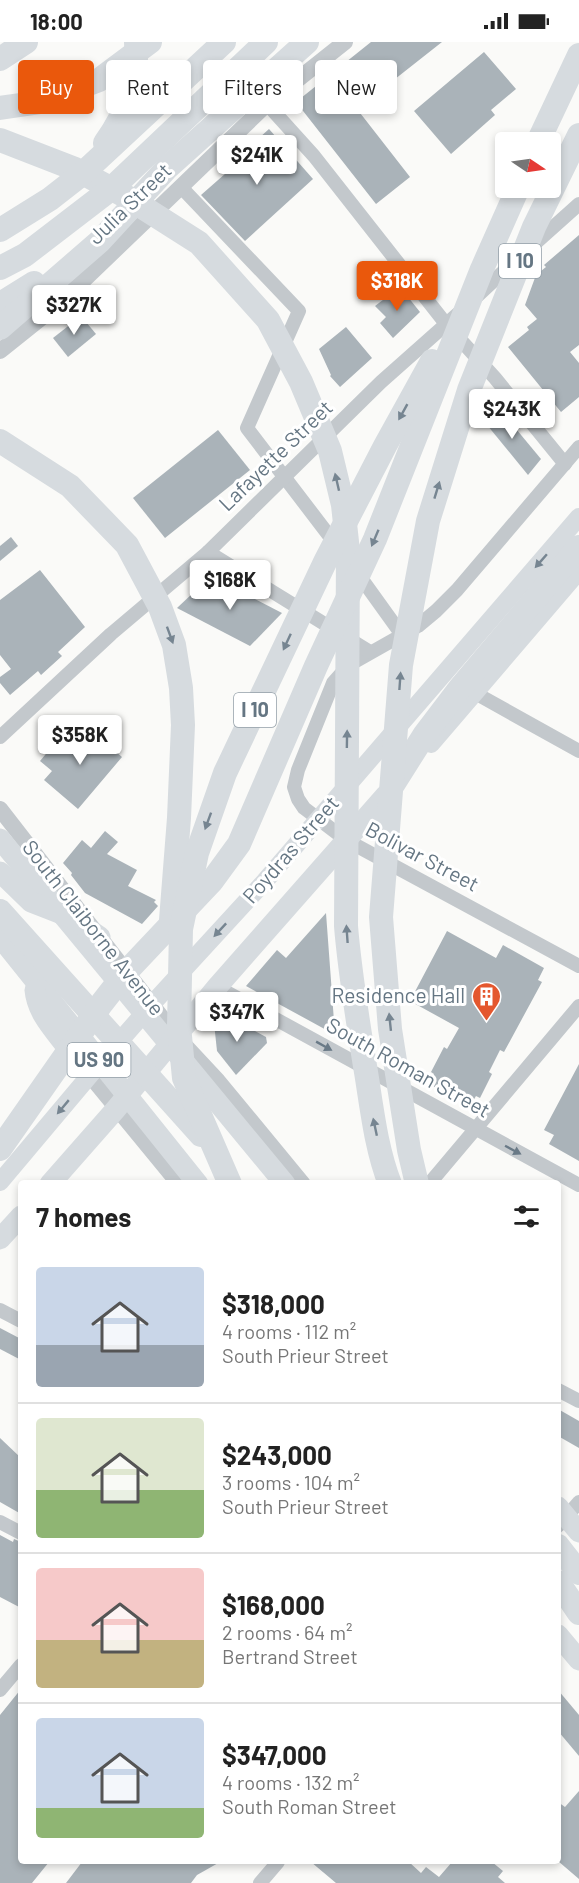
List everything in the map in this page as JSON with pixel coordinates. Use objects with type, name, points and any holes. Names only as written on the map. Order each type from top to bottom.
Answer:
[{"type":"highway","points":[[0,59],[26,42]]},
{"type":"highway","points":[[82,174],[114,130],[125,110],[133,88],[137,64],[136,42]]},
{"type":"highway","points":[[0,108],[41,102],[99,80],[150,42]]},
{"type":"highway","points":[[0,230],[50,199],[82,174],[224,42]]},
{"type":"highway","points":[[0,268],[25,255],[111,189],[266,42]]},
{"type":"highway","points":[[0,328],[100,241],[168,167],[307,42]]},
{"type":"highway","points":[[543,132],[579,55]]},
{"type":"highway","name":"I 10","points":[[416,1180],[409,1150],[390,1029],[381,916],[401,665],[428,521],[469,390],[534,227],[579,135]]},
{"type":"highway","points":[[1,141],[75,169],[124,196],[199,243],[268,320],[301,382],[330,451],[343,505],[348,551],[346,926],[350,973],[374,1126],[389,1180]]},
{"type":"highway","name":"I 10","points":[[228,1180],[184,1078],[178,1031],[181,929],[197,853],[225,773],[326,560],[385,446],[482,269],[514,198]]},
{"type":"highway","points":[[0,304],[100,241]]},
{"type":"highway","points":[[0,1149],[127,971],[212,881],[239,844],[316,666],[375,539],[482,269]]},
{"type":"highway","points":[[0,441],[70,486],[127,545],[160,607],[174,645],[181,688],[183,725],[168,980],[178,1031]]},
{"type":"highway","points":[[386,795],[425,734],[460,687],[579,547]]},
{"type":"highway","points":[[0,911],[240,1180]]},
{"type":"highway","points":[[561,1550],[579,1573]]},
{"type":"highway","points":[[561,1587],[579,1615]]},
{"type":"highway","points":[[561,1594],[579,1615]]},
{"type":"main road","name":"Poydras Street","points":[[0,1182],[153,1003],[265,882],[579,516]]},
{"type":"main road","name":"Poydras Street","points":[[54,1180],[116,1109],[178,1031],[579,571]]},
{"type":"main road","name":"South Claiborne Avenue","points":[[0,839],[282,1180]]},
{"type":"main road","points":[[0,872],[31,902],[72,918],[100,937]]},
{"type":"main road","points":[[0,902],[33,946],[37,960],[34,981],[36,1002],[44,1017],[69,1050]]},
{"type":"main road","name":"US 90","points":[[0,937],[195,1180]]},
{"type":"main road","points":[[0,1239],[18,1219]]},
{"type":"main road","points":[[561,1639],[579,1660]]},
{"type":"street","name":"Julia Street","points":[[303,75],[345,42]]},
{"type":"street","name":"Julia Street","points":[[0,351],[60,303],[257,114]]},
{"type":"street","points":[[276,114],[314,156],[447,324],[495,378],[565,464]]},
{"type":"street","points":[[181,187],[299,311],[248,428],[315,515],[402,635]]},
{"type":"street","name":"Lafayette Street","points":[[0,737],[111,634],[208,552],[381,382],[579,204]]},
{"type":"street","points":[[208,552],[370,652],[418,626],[457,590],[579,447]]},
{"type":"street","name":"Bolivar Street","points":[[370,652],[349,665],[333,683],[298,770],[294,787],[298,799],[304,808],[318,820],[346,840],[579,966]]},
{"type":"street","points":[[475,693],[579,751]]},
{"type":"street","name":"South Claiborne Avenue","points":[[0,809],[127,971],[300,1180]]},
{"type":"street","name":"South Roman Street","points":[[217,987],[579,1185]]},
{"type":"street","points":[[432,1180],[579,1006]]},
{"type":"street","points":[[69,1050],[176,1180]]},
{"type":"street","points":[[0,1310],[18,1319]]},
{"type":"street","points":[[561,1392],[579,1401]]},
{"type":"street","points":[[0,1522],[18,1531]]},
{"type":"street","points":[[0,1690],[18,1669]]},
{"type":"street","points":[[260,1883],[276,1864]]},
{"type":"building","points":[[371,42],[442,42],[397,77],[397,60],[348,60]]},
{"type":"building","points":[[484,52],[516,89],[491,110],[495,115],[451,154],[414,111]]},
{"type":"building","points":[[315,87],[315,114],[361,114],[410,177],[376,204],[303,111],[303,96]]},
{"type":"building","points":[[269,129],[313,179],[245,241],[201,195],[242,159],[239,156]]},
{"type":"building","points":[[579,235],[579,345],[570,352],[579,363],[579,397],[561,412],[508,347],[529,330],[527,327],[537,319],[525,305],[536,275],[546,267],[544,265]]},
{"type":"building","points":[[400,287],[420,312],[393,338],[380,323],[386,317],[375,306]]},
{"type":"building","points":[[81,316],[96,334],[68,357],[53,338]]},
{"type":"building","points":[[346,327],[372,358],[340,387],[330,376],[319,349]]},
{"type":"building","points":[[497,406],[541,459],[528,475],[483,420]]},
{"type":"building","points":[[218,430],[250,470],[165,538],[133,498]]},
{"type":"building","points":[[11,537],[18,546],[0,561],[0,546]]},
{"type":"building","points":[[40,570],[85,627],[58,652],[62,656],[41,675],[38,671],[10,695],[0,683],[0,677],[11,669],[0,655],[0,600]]},
{"type":"building","points":[[211,576],[282,613],[250,646],[177,608]]},
{"type":"building","points":[[84,724],[122,757],[78,809],[44,780],[52,771],[40,761],[55,743],[62,750]]},
{"type":"building","points":[[105,831],[118,842],[107,854],[137,870],[128,886],[156,900],[154,902],[158,906],[142,924],[85,893],[63,863],[82,840],[91,848]]},
{"type":"building","points":[[326,913],[334,1021],[337,1023],[330,1032],[246,986],[277,950],[286,958]]},
{"type":"building","name":"Residence Hall","points":[[447,931],[496,958],[503,945],[544,968],[538,980],[542,982],[504,1052],[500,1050],[489,1072],[492,1074],[480,1098],[476,1096],[470,1106],[429,1084],[434,1074],[431,1072],[444,1047],[447,1049],[459,1028],[410,1001]]},
{"type":"building","points":[[221,1013],[266,1037],[267,1043],[236,1075],[217,1051],[214,1023]]},
{"type":"building","points":[[579,1064],[579,1161],[549,1144],[554,1135],[544,1130]]},
{"type":"building","points":[[0,1328],[18,1337],[18,1358],[0,1349]]},
{"type":"building","points":[[561,1411],[579,1421],[579,1448],[561,1438]]},
{"type":"building","points":[[0,1438],[18,1455],[18,1512],[0,1502]]},
{"type":"building","points":[[0,1535],[13,1542],[14,1539],[18,1541],[18,1606],[0,1597]]},
{"type":"building","points":[[18,1693],[18,1864],[47,1864],[32,1883],[0,1883],[0,1715]]},
{"type":"building","points":[[561,1694],[579,1715],[579,1756],[561,1735]]},
{"type":"building","points":[[579,1791],[579,1879],[561,1864],[561,1804],[565,1807]]},
{"type":"building","points":[[80,1864],[216,1864],[197,1875],[191,1883],[66,1883]]},
{"type":"building","points":[[313,1864],[411,1864],[421,1873],[426,1867],[439,1877],[450,1864],[494,1864],[503,1871],[498,1877],[505,1883],[336,1883]]},
{"type":"place","name":"Residence Hall","points":[[486,1022]]}]
